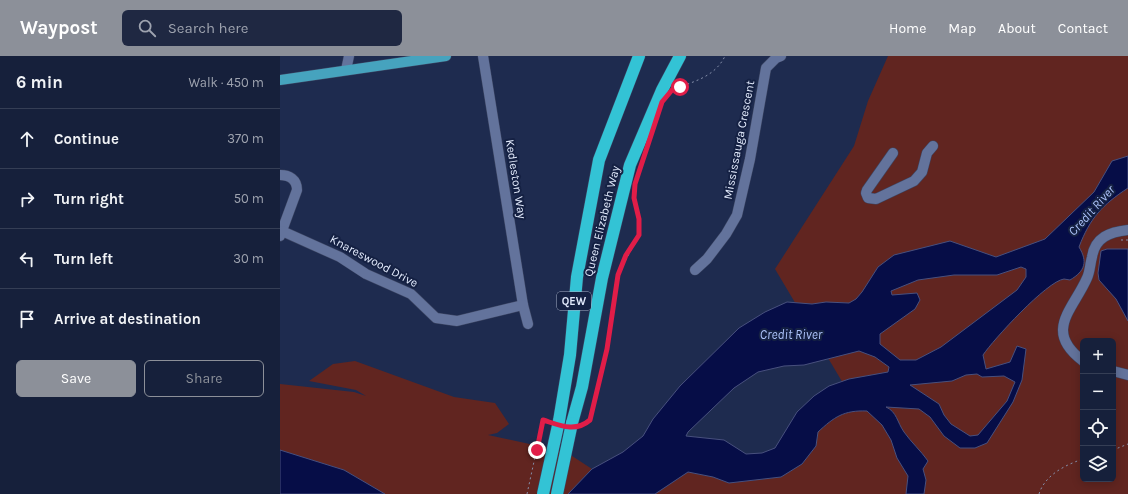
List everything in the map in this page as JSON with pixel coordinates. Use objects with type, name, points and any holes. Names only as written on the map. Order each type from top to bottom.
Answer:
[{"type":"highway","name":"Queen Elizabeth Way","points":[[543,494],[554,422],[570,355],[576,276],[599,160],[638,56]]},
{"type":"highway","name":"Queen Elizabeth Way","points":[[556,494],[574,425],[602,278],[630,165],[662,90],[680,56]]},
{"type":"main road","points":[[280,80],[446,56]]},
{"type":"street","points":[[346,70],[349,56]]},
{"type":"street","name":"Kedleston Way","points":[[483,56],[523,305]]},
{"type":"street","name":"Mississauga Crescent","points":[[695,270],[707,259],[726,234],[737,215],[750,159],[766,68],[776,58],[781,56]]},
{"type":"street","points":[[893,153],[867,190],[866,193],[868,198],[876,199],[914,181],[922,172],[927,153],[933,146]]},
{"type":"street","points":[[280,175],[290,176],[297,186],[281,233]]},
{"type":"street","points":[[1080,359],[1076,356],[1064,336],[1064,320],[1088,277],[1094,248],[1099,241],[1111,233],[1128,230]]},
{"type":"street","name":"Knareswood Drive","points":[[281,233],[340,257],[366,274],[411,294],[436,318],[457,321],[523,305]]},
{"type":"street","points":[[523,305],[528,324]]},
{"type":"street","points":[[1116,372],[1128,375]]},
{"type":"path","points":[[672,90],[704,78],[713,72],[725,56]]},
{"type":"path","points":[[637,176],[642,162]]},
{"type":"path","points":[[574,425],[584,425],[590,420],[597,385],[607,349],[618,275],[626,255],[639,235],[639,219],[634,198],[635,184]]},
{"type":"path","points":[[527,494],[543,420],[554,422]]},
{"type":"path","points":[[1116,449],[1128,444]]},
{"type":"path","points":[[1039,494],[1045,483],[1055,472],[1080,460]]},
{"type":"shaded area","points":[[888,56],[1128,56],[1128,494],[655,494],[688,472],[713,477],[729,483],[781,477],[802,464],[816,446],[818,432],[827,424],[841,414],[859,410],[775,269],[854,146],[868,101]]},
{"type":"shaded area","points":[[355,361],[454,397],[495,403],[509,424],[497,433],[488,435],[566,452],[592,469],[568,494],[385,494],[344,470],[280,450],[280,384],[354,392],[366,396],[356,390],[309,381],[333,364]]},
{"type":"water","name":"Credit River","points":[[1128,156],[1128,188],[1104,206],[1092,220],[1079,247],[1084,257],[1084,266],[1082,270],[1070,280],[1064,279],[1056,282],[1034,300],[997,337],[983,355],[986,369],[1010,362],[1017,346],[1026,349],[1022,380],[1013,402],[987,443],[975,448],[960,448],[944,436],[930,417],[919,409],[886,407],[890,409],[904,432],[928,461],[923,469],[926,480],[924,494],[906,494],[908,476],[897,458],[891,440],[882,425],[867,411],[859,411],[846,413],[834,418],[818,432],[816,446],[802,464],[781,477],[729,483],[713,477],[688,472],[655,494],[568,494],[592,469],[623,452],[643,436],[653,419],[680,386],[739,328],[765,312],[787,302],[812,304],[826,302],[849,303],[856,299],[862,292],[878,267],[894,255],[950,241],[996,257],[1045,239],[1094,192],[1112,161]],"holes":[[[1021,267],[1026,269],[1026,277],[1017,290],[941,347],[916,360],[900,360],[880,344],[880,334],[915,309],[920,300],[917,293],[892,295],[891,291],[918,280],[954,275],[997,275]],[[859,351],[875,357],[889,367],[888,372],[849,379],[829,386],[814,396],[797,412],[775,448],[762,453],[746,454],[724,440],[686,436],[688,432],[734,388],[758,372],[784,366],[804,365]],[[977,374],[982,377],[1004,376],[1015,382],[1007,401],[978,435],[970,436],[951,424],[944,415],[939,404],[910,385],[952,381],[966,375]]]},
{"type":"water","points":[[1107,249],[1128,249],[1128,321],[1116,299],[1099,280],[1098,273],[1101,251]]},
{"type":"water","points":[[280,450],[344,470],[385,494],[280,494]]},
{"type":"route","points":[[537,450],[543,420],[567,428],[584,425],[590,420],[597,385],[607,349],[618,275],[626,255],[632,248],[639,235],[639,219],[634,198],[635,184],[662,102],[672,90],[680,87]]}]
